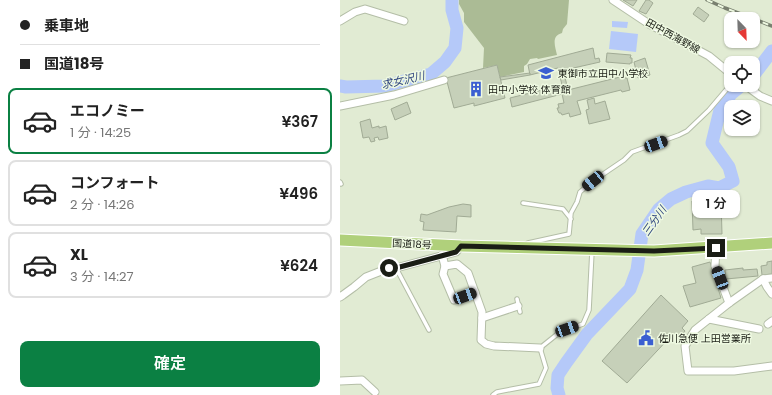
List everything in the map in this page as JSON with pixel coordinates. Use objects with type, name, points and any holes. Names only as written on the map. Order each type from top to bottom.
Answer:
[{"type":"highway","name":"国道18号","points":[[340,240],[461,246],[654,251],[716,248],[772,243]]},
{"type":"street","name":"田中西海野線","points":[[613,0],[649,24],[709,56],[724,68]]},
{"type":"street","points":[[340,21],[355,12],[365,9],[404,21]]},
{"type":"street","points":[[340,106],[394,95],[444,80]]},
{"type":"street","points":[[755,92],[772,101]]},
{"type":"street","points":[[340,296],[366,277],[389,268],[396,268],[456,252],[461,246]]},
{"type":"street","points":[[716,248],[715,266],[729,303]]},
{"type":"street","points":[[442,255],[445,266],[443,274],[454,300],[475,292]]},
{"type":"street","points":[[445,266],[456,264],[468,273],[482,312],[481,340],[486,344],[494,346],[540,348]]},
{"type":"street","points":[[772,278],[763,279],[729,303],[695,330],[685,346],[688,371],[734,371],[772,366]]},
{"type":"street","points":[[763,279],[772,294]]},
{"type":"street","points":[[482,318],[518,305]]},
{"type":"street","points":[[709,320],[759,329]]},
{"type":"street","points":[[340,381],[362,380],[375,392]]},
{"type":"lane","points":[[520,248],[528,243],[569,234],[571,214],[580,192],[584,188],[624,160],[632,152],[687,131],[709,110],[724,92]]},
{"type":"lane","points":[[523,203],[564,209],[571,219]]},
{"type":"lane","points":[[493,395],[497,392],[539,384],[546,368],[540,348],[560,332],[582,324],[589,310],[592,249]]},
{"type":"lane","points":[[396,268],[429,330]]},
{"type":"green space","points":[[459,0],[569,0],[567,24],[562,33],[556,36],[555,39],[557,55],[530,59],[524,66],[524,72],[500,77],[497,65],[483,68],[484,48],[464,22],[464,13],[459,4]]},
{"type":"water","points":[[612,21],[628,22],[627,28],[612,27]]},
{"type":"water","points":[[611,31],[638,34],[636,52],[609,49]]},
{"type":"building","points":[[623,0],[637,0],[633,6]]},
{"type":"building","points":[[646,0],[653,3],[646,14],[639,11]]},
{"type":"building","points":[[698,7],[709,15],[704,22],[693,14]]},
{"type":"building","name":"東御市立田中小学校","points":[[593,48],[595,59],[599,58],[600,62],[569,69],[570,72],[564,73],[568,90],[624,76],[627,78],[630,90],[622,92],[621,90],[577,101],[581,114],[570,117],[569,113],[562,115],[559,113],[557,108],[559,108],[558,104],[564,103],[562,94],[512,107],[510,98],[562,85],[558,68],[530,75],[528,65]]},
{"type":"building","points":[[607,53],[631,55],[630,58],[632,58],[632,63],[606,62]]},
{"type":"building","points":[[645,58],[650,75],[638,78],[634,62]]},
{"type":"building","name":"田中小学校 体育館","points":[[497,65],[505,98],[474,106],[474,103],[454,108],[446,78]]},
{"type":"building","points":[[530,73],[530,75],[501,80],[500,77]]},
{"type":"building","points":[[594,98],[595,104],[605,101],[610,119],[589,124],[586,110],[589,109],[587,100]]},
{"type":"building","points":[[407,102],[411,113],[395,120],[391,109]]},
{"type":"building","points":[[370,119],[372,128],[386,126],[388,138],[379,140],[378,137],[374,138],[375,141],[371,142],[369,137],[363,138],[360,122]]},
{"type":"building","points":[[721,200],[722,234],[701,234],[701,229],[693,230],[692,201]]},
{"type":"building","points":[[463,204],[471,205],[471,217],[457,216],[456,232],[423,230],[424,222],[420,221],[421,214],[427,215],[449,207]]},
{"type":"building","points":[[772,261],[772,274],[762,275],[761,266],[767,265],[767,262]]},
{"type":"building","points":[[710,262],[721,298],[690,307],[683,286],[696,283],[692,267]]},
{"type":"building","points":[[743,268],[743,270],[757,269],[758,276],[726,279],[725,270]]},
{"type":"building","name":"佐川急便 上田営業所","points":[[661,295],[688,321],[682,328],[685,331],[677,341],[672,335],[627,383],[602,361]]},
{"type":"waterway","name":"求女沢川","points":[[340,86],[385,86],[431,74],[445,62],[455,48],[457,28],[452,10],[452,0]]},
{"type":"waterway","name":"三分川","points":[[760,67],[772,51]]},
{"type":"waterway","name":"三分川","points":[[559,395],[557,388],[558,375],[566,363],[587,334],[630,289],[637,270],[642,234],[659,209],[671,199],[686,192],[708,186],[719,188],[733,181],[729,167],[712,143],[720,110],[733,92]]},
{"type":"railway","points":[[707,0],[772,26]]},
{"type":"place","name":"東御市立田中小学校","points":[[546,73]]},
{"type":"place","name":"田中小学校 体育館","points":[[476,89]]},
{"type":"place","name":"佐川急便 上田営業所","points":[[646,338]]},
{"type":"route","points":[[389,268],[396,268],[456,252],[461,246],[654,251],[716,248]]}]
